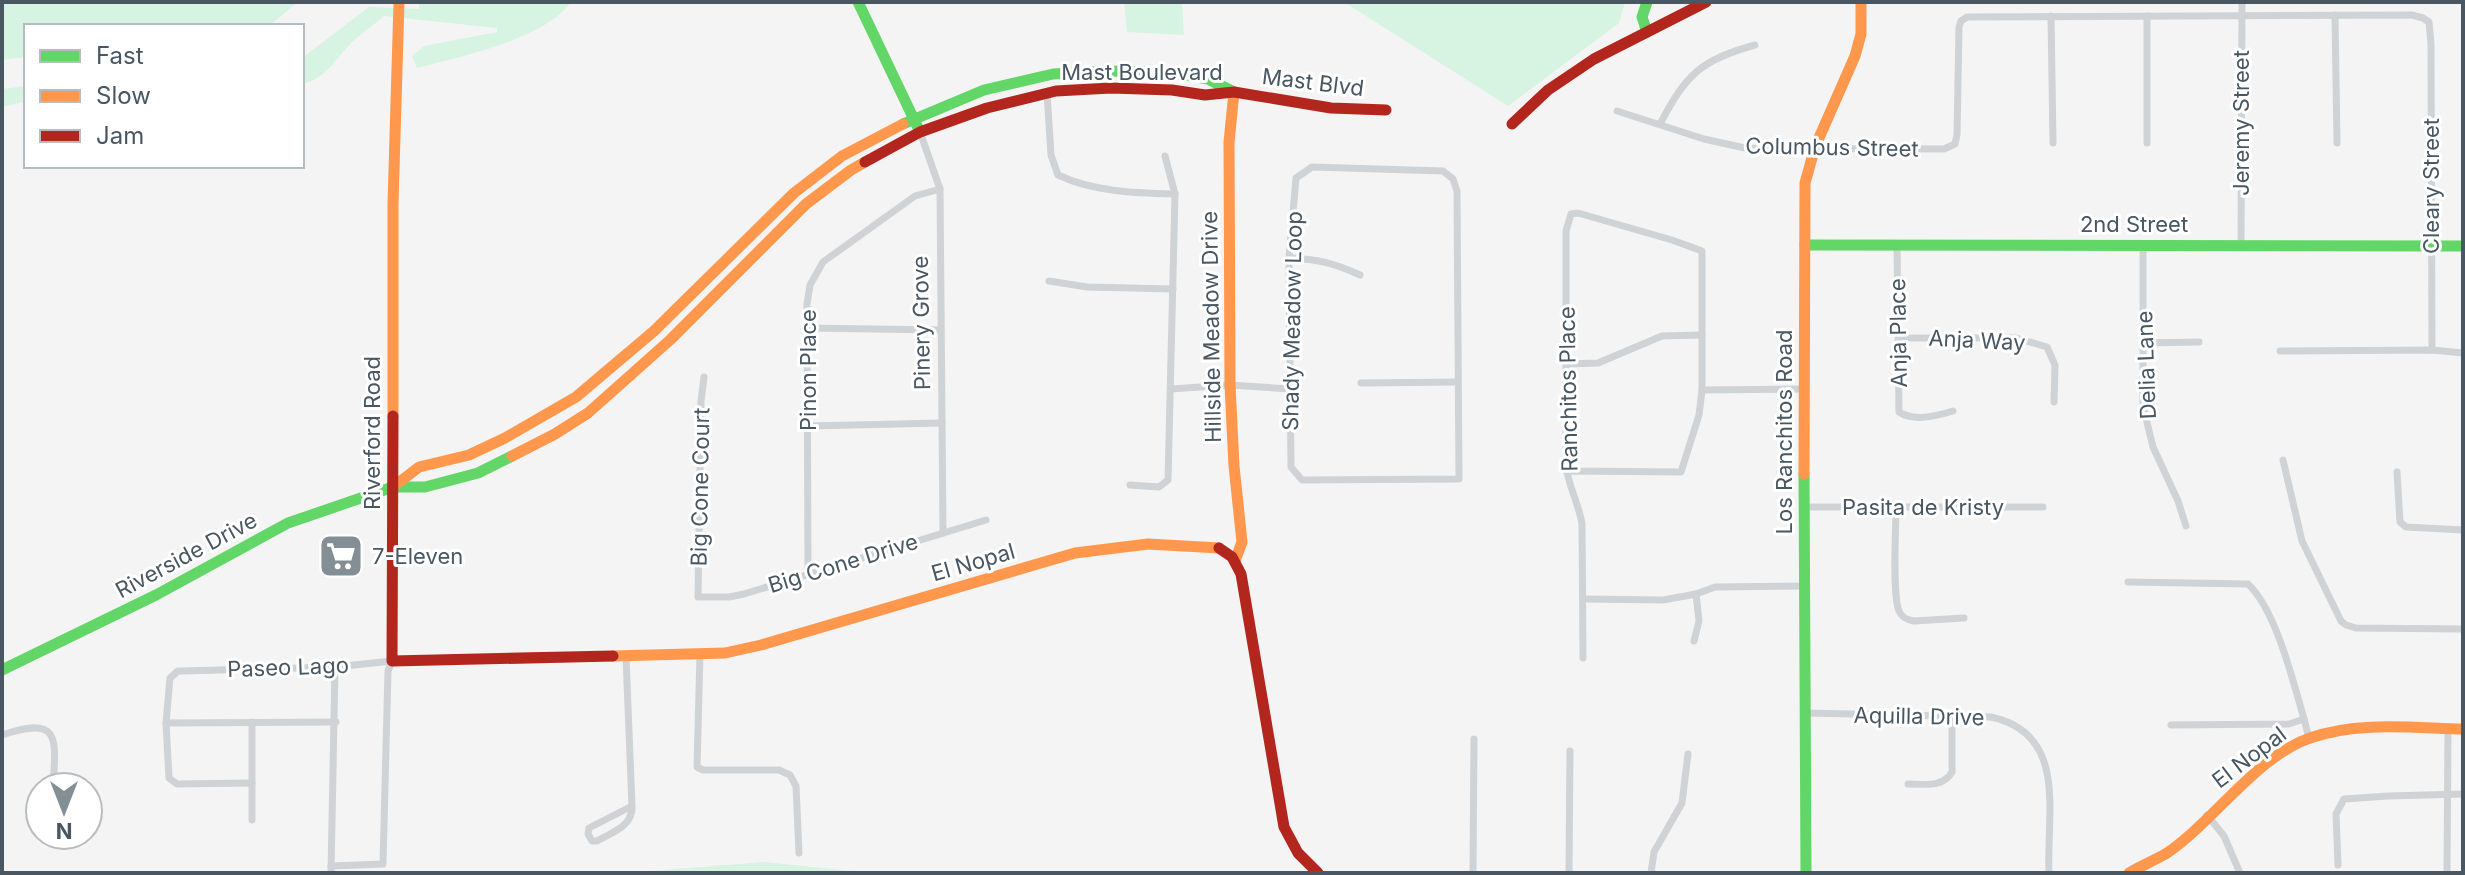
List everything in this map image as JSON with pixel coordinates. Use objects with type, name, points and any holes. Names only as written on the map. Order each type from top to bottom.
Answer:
[{"type":"street","name":"Riverford Road","points":[[331,869],[383,864],[388,671],[392,661],[393,204],[399,2]]},
{"type":"street","name":"Pinery Grove","points":[[858,2],[920,132],[940,189],[943,533]]},
{"type":"street","points":[[1647,2],[1642,9],[1642,21],[1647,32]]},
{"type":"street","points":[[1512,124],[1548,90],[1594,59],[1706,2]]},
{"type":"street","name":"Los Ranchitos Road","points":[[1806,873],[1805,183],[1815,147],[1855,56],[1861,34],[1861,2]]},
{"type":"street","name":"Jeremy Street","points":[[2241,244],[2242,2]]},
{"type":"street","points":[[2053,143],[2051,16],[2242,14],[2335,15],[2337,143]]},
{"type":"street","name":"Cleary Street","points":[[2335,15],[2412,15],[2429,22],[2432,350]]},
{"type":"street","name":"Columbus Street","points":[[1617,111],[1704,139],[1745,148],[1944,149],[1955,144],[1961,21],[1975,16],[2051,16]]},
{"type":"street","points":[[2147,16],[2147,143]]},
{"type":"street","points":[[1660,124],[1676,94],[1696,71],[1721,55],[1755,45]]},
{"type":"street","name":"Mast Boulevard","points":[[393,487],[419,467],[469,455],[539,420],[576,397],[637,346],[794,193],[842,156],[913,118],[984,90],[1053,74],[1109,71],[1175,73],[1208,79],[1234,92]]},
{"type":"street","name":"Mast Boulevard","points":[[393,487],[425,487],[478,473],[513,457],[588,413],[670,340],[806,204],[851,170],[920,132],[987,108],[1047,93],[1111,88],[1172,90],[1205,95],[1234,92]]},
{"type":"street","name":"Mast Blvd","points":[[1234,92],[1331,108],[1386,110]]},
{"type":"street","name":"Hillside Meadow Drive","points":[[1234,92],[1229,142],[1230,385],[1242,542],[1235,561]]},
{"type":"street","points":[[1047,93],[1051,155],[1058,175],[1071,181],[1127,193],[1175,194]]},
{"type":"street","points":[[1130,485],[1159,487],[1168,480],[1175,194],[1165,156]]},
{"type":"street","name":"Shady Meadow Loop","points":[[1312,167],[1443,171],[1453,179],[1457,191],[1459,479],[1302,480],[1291,467],[1289,258],[1296,178],[1312,167]]},
{"type":"street","name":"Pinon Place","points":[[808,573],[807,328],[808,295],[814,276],[823,262],[915,196],[940,189]]},
{"type":"street","name":"Ranchitos Place","points":[[1583,658],[1582,524],[1566,471],[1566,231],[1571,214],[1578,213],[1702,251],[1702,335]]},
{"type":"street","name":"Delia Lane","points":[[2143,244],[2143,406],[2153,447],[2186,526]]},
{"type":"street","name":"2nd Street","points":[[1805,245],[2463,246]]},
{"type":"street","name":"Anja Place","points":[[1897,245],[1899,412],[1913,417],[1953,411]]},
{"type":"street","points":[[1289,258],[1316,259],[1360,275]]},
{"type":"street","points":[[1049,281],[1087,287],[1173,289]]},
{"type":"street","points":[[807,328],[941,330]]},
{"type":"street","points":[[1566,364],[1613,359],[1662,336],[1702,335],[1699,415],[1681,472],[1566,471]]},
{"type":"street","name":"Anja Way","points":[[1899,338],[2016,338],[2047,347],[2055,365],[2054,402]]},
{"type":"street","points":[[2143,343],[2199,342]]},
{"type":"street","points":[[637,346],[649,358]]},
{"type":"street","points":[[2280,351],[2432,350],[2463,353]]},
{"type":"street","name":"Big Cone Court","points":[[698,597],[704,377]]},
{"type":"street","points":[[1361,383],[1458,382]]},
{"type":"street","points":[[1171,389],[1230,385],[1290,389]]},
{"type":"street","points":[[1702,390],[1804,389]]},
{"type":"street","points":[[808,426],[942,423]]},
{"type":"street","points":[[2283,460],[2302,541],[2341,621],[2356,628],[2463,629]]},
{"type":"street","points":[[2397,472],[2400,522],[2406,527],[2463,530]]},
{"type":"street","name":"Riverside Drive","points":[[2,670],[165,590],[288,523],[393,487]]},
{"type":"street","name":"Pasita de Kristy","points":[[1804,507],[2043,507]]},
{"type":"street","points":[[1896,507],[1900,614],[1914,621],[1964,618]]},
{"type":"street","name":"Big Cone Drive","points":[[698,597],[744,594],[986,520]]},
{"type":"street","name":"El Nopal","points":[[392,661],[725,653],[1075,553],[1110,546],[1158,543],[1214,547],[1223,550],[1235,561]]},
{"type":"street","points":[[1235,561],[1241,574],[1284,827],[1304,862],[1318,873]]},
{"type":"street","points":[[2128,582],[2248,584],[2260,595],[2286,657],[2309,738]]},
{"type":"street","points":[[1584,599],[1663,600],[1715,587],[1805,586]]},
{"type":"street","points":[[1694,641],[1699,621],[1696,594]]},
{"type":"street","points":[[700,654],[697,767],[703,770],[779,770],[790,775],[796,786],[799,853]]},
{"type":"street","points":[[626,657],[632,806],[631,820],[592,841],[589,828],[632,806]]},
{"type":"street","name":"Paseo Lago","points":[[166,723],[168,683],[178,671],[335,667],[392,661]]},
{"type":"street","points":[[331,869],[335,667]]},
{"type":"street","name":"Aquilla Drive","points":[[1805,713],[1991,717],[2007,722],[2028,735],[2046,763],[2049,780],[2049,873]]},
{"type":"street","points":[[1908,784],[1937,784],[1950,778],[1952,715]]},
{"type":"street","points":[[2171,725],[2289,724],[2304,719]]},
{"type":"street","points":[[252,722],[252,820]]},
{"type":"street","points":[[252,783],[177,784],[169,778],[166,723],[336,722]]},
{"type":"street","points":[[2,735],[33,726],[42,729],[49,734],[56,748],[54,771]]},
{"type":"street","name":"El Nopal","points":[[2130,873],[2168,852],[2280,753],[2309,738],[2341,730],[2376,727],[2463,729]]},
{"type":"street","points":[[2447,873],[2448,729]]},
{"type":"street","points":[[1473,873],[1474,739]]},
{"type":"street","points":[[1569,873],[1570,751]]},
{"type":"street","points":[[1651,873],[1654,852],[1682,803],[1688,754]]},
{"type":"street","points":[[2338,865],[2336,814],[2344,799],[2463,794]]},
{"type":"street","points":[[2207,815],[2224,836],[2240,873]]},
{"type":"green space","points":[[2,2],[298,2],[271,24],[24,24],[24,57],[2,60]]},
{"type":"green space","points":[[419,2],[571,2],[541,27],[522,36],[478,52],[417,68],[412,56],[424,46],[497,32],[497,28],[384,16],[352,42],[324,73],[304,84],[304,56],[369,7],[419,9]]},
{"type":"green space","points":[[1124,2],[1182,2],[1184,35],[1127,32]]},
{"type":"green space","points":[[1344,2],[1625,2],[1619,23],[1508,106]]},
{"type":"green space","points":[[24,86],[24,102],[2,107],[2,89]]},
{"type":"green space","points":[[764,862],[871,873],[625,873]]},
{"type":"traffic: fast","points":[[858,2],[920,132]]},
{"type":"traffic: fast","points":[[1647,2],[1642,17],[1647,32]]},
{"type":"traffic: fast","points":[[903,124],[984,90],[1053,74],[1109,71],[1175,73],[1208,79],[1234,92]]},
{"type":"traffic: fast","points":[[1805,245],[2463,246]]},
{"type":"traffic: fast","points":[[2,670],[156,595],[288,523],[393,487],[425,487],[478,473],[512,456]]},
{"type":"traffic: fast","points":[[1804,474],[1806,873]]},
{"type":"traffic: slow","points":[[393,416],[393,204],[399,2]]},
{"type":"traffic: slow","points":[[1804,474],[1805,183],[1815,147],[1855,56],[1861,34],[1861,2]]},
{"type":"traffic: slow","points":[[1234,92],[1229,142],[1230,385],[1242,542],[1235,561]]},
{"type":"traffic: slow","points":[[393,487],[419,467],[469,455],[576,397],[654,331],[794,193],[842,156],[903,124]]},
{"type":"traffic: slow","points":[[512,456],[588,413],[670,340],[806,204],[865,162]]},
{"type":"traffic: slow","points":[[613,656],[725,653],[761,645],[1075,553],[1148,544],[1219,548]]},
{"type":"traffic: slow","points":[[2129,873],[2167,853],[2272,759],[2310,738],[2366,727],[2463,729]]},
{"type":"traffic: jam","points":[[1512,124],[1548,90],[1594,59],[1706,2]]},
{"type":"traffic: jam","points":[[865,162],[920,132],[987,108],[1056,91],[1111,88],[1172,90],[1205,95],[1234,92],[1331,108],[1386,110]]},
{"type":"traffic: jam","points":[[393,416],[392,661],[613,656]]},
{"type":"traffic: jam","points":[[1219,548],[1232,557],[1241,574],[1284,827],[1298,853],[1318,873]]},
{"type":"place","name":"7-Eleven","points":[[341,556]]}]
